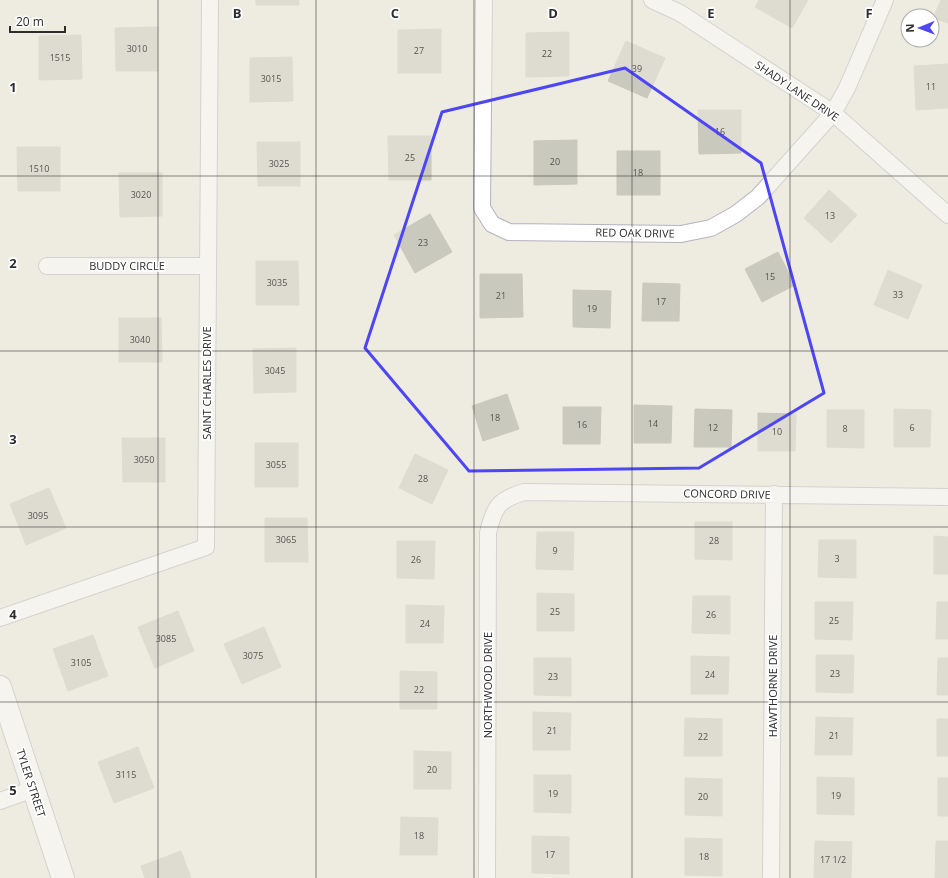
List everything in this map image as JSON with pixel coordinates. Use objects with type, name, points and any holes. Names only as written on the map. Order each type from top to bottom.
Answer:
[{"type":"street","name":"SAINT CHARLES DRIVE","points":[[0,618],[206,548],[210,0]]},
{"type":"street","name":"RED OAK DRIVE","points":[[484,0],[482,208],[492,224],[509,232],[682,234],[711,228],[736,214],[758,197],[833,114],[847,88],[885,0]]},
{"type":"street","name":"SHADY LANE DRIVE","points":[[652,0],[680,13],[833,114],[948,215]]},
{"type":"street","name":"BUDDY CIRCLE","points":[[46,266],[208,266]]},
{"type":"street","name":"CONCORD DRIVE","points":[[507,498],[524,492],[948,497]]},
{"type":"street","name":"HAWTHORNE DRIVE","points":[[771,878],[774,494]]},
{"type":"street","name":"NORTHWOOD DRIVE","points":[[487,878],[488,533],[493,512],[507,498]]},
{"type":"street","name":"TYLER STREET","points":[[0,687],[63,878]]},
{"type":"street","points":[[0,801],[34,789]]},
{"type":"highlighted area","points":[[625,68],[761,163],[824,393],[699,468],[469,471],[365,348],[442,112]]},
{"type":"building","points":[[256,0],[299,0],[299,5],[256,5]]},
{"type":"building","points":[[759,0],[808,0],[792,28],[755,7]]},
{"type":"building","points":[[941,0],[948,0],[948,23],[940,20],[940,8],[937,8]]},
{"type":"building","points":[[158,27],[158,71],[116,71],[115,28]]},
{"type":"building","points":[[441,29],[441,73],[398,73],[398,30]]},
{"type":"building","points":[[569,32],[569,76],[526,77],[526,33]]},
{"type":"building","points":[[81,35],[82,79],[39,80],[39,36]]},
{"type":"building","points":[[626,41],[665,58],[647,98],[608,81]]},
{"type":"building","points":[[292,57],[293,101],[250,102],[250,58]]},
{"type":"building","points":[[948,64],[948,108],[916,110],[914,66]]},
{"type":"building","points":[[698,110],[741,110],[741,153],[699,154]]},
{"type":"building","points":[[388,136],[431,136],[431,180],[389,180]]},
{"type":"building","points":[[577,140],[577,184],[534,185],[534,141]]},
{"type":"building","points":[[257,142],[300,142],[300,186],[258,186]]},
{"type":"building","points":[[17,147],[60,147],[60,191],[18,191]]},
{"type":"building","points":[[617,151],[660,151],[660,195],[617,195]]},
{"type":"building","points":[[119,173],[162,173],[162,216],[120,217]]},
{"type":"building","points":[[829,190],[857,215],[831,243],[804,218]]},
{"type":"building","points":[[430,214],[452,252],[415,273],[394,235]]},
{"type":"building","points":[[778,252],[795,285],[762,302],[745,269]]},
{"type":"building","points":[[256,261],[298,261],[299,305],[256,305]]},
{"type":"building","points":[[888,270],[922,285],[908,319],[874,305]]},
{"type":"building","points":[[480,274],[522,274],[523,317],[480,318]]},
{"type":"building","points":[[643,283],[680,284],[679,321],[642,321]]},
{"type":"building","points":[[573,290],[611,291],[610,328],[573,327]]},
{"type":"building","points":[[119,318],[161,318],[162,362],[119,362]]},
{"type":"building","points":[[296,348],[296,392],[254,393],[253,349]]},
{"type":"building","points":[[507,394],[519,429],[483,441],[472,406]]},
{"type":"building","points":[[634,405],[672,406],[671,443],[634,443]]},
{"type":"building","points":[[563,407],[601,407],[600,444],[563,444]]},
{"type":"building","points":[[695,409],[732,410],[731,447],[694,447]]},
{"type":"building","points":[[894,409],[931,410],[930,447],[894,447]]},
{"type":"building","points":[[827,410],[864,410],[864,448],[827,447]]},
{"type":"building","points":[[758,413],[796,414],[795,451],[758,451]]},
{"type":"building","points":[[122,438],[165,438],[165,482],[123,482]]},
{"type":"building","points":[[255,443],[298,443],[298,487],[255,487]]},
{"type":"building","points":[[415,454],[448,470],[432,504],[399,488]]},
{"type":"building","points":[[49,488],[66,528],[26,545],[10,504]]},
{"type":"building","points":[[265,518],[307,518],[308,562],[265,562]]},
{"type":"building","points":[[695,522],[732,522],[732,560],[695,559]]},
{"type":"building","points":[[537,532],[574,532],[573,570],[536,569]]},
{"type":"building","points":[[934,536],[948,537],[948,574],[934,574]]},
{"type":"building","points":[[819,540],[856,540],[856,578],[818,577]]},
{"type":"building","points":[[397,541],[435,541],[434,579],[397,578]]},
{"type":"building","points":[[537,593],[574,594],[574,631],[537,631]]},
{"type":"building","points":[[693,596],[730,596],[730,634],[692,633]]},
{"type":"building","points":[[815,602],[853,602],[852,640],[815,639]]},
{"type":"building","points":[[937,602],[948,602],[948,639],[936,639]]},
{"type":"building","points":[[406,605],[444,606],[443,643],[406,643]]},
{"type":"building","points":[[178,611],[194,651],[155,668],[138,627]]},
{"type":"building","points":[[264,627],[281,667],[242,684],[224,644]]},
{"type":"building","points":[[93,635],[108,676],[68,691],[53,649]]},
{"type":"building","points":[[816,655],[854,655],[853,693],[816,692]]},
{"type":"building","points":[[691,656],[729,657],[728,694],[691,694]]},
{"type":"building","points":[[534,658],[571,658],[571,696],[534,695]]},
{"type":"building","points":[[938,658],[948,658],[948,695],[937,695]]},
{"type":"building","points":[[400,671],[437,672],[437,709],[400,709]]},
{"type":"building","points":[[533,712],[571,713],[570,750],[533,750]]},
{"type":"building","points":[[816,717],[853,718],[852,755],[815,755]]},
{"type":"building","points":[[685,718],[722,719],[722,756],[684,756]]},
{"type":"building","points":[[937,719],[948,719],[948,756],[937,756]]},
{"type":"building","points":[[138,747],[154,788],[114,803],[98,762]]},
{"type":"building","points":[[414,751],[451,752],[451,789],[414,789]]},
{"type":"building","points":[[534,775],[571,775],[571,813],[534,812]]},
{"type":"building","points":[[817,777],[854,778],[854,815],[817,814]]},
{"type":"building","points":[[685,778],[722,779],[722,816],[685,815]]},
{"type":"building","points":[[938,778],[948,778],[948,816],[938,816]]},
{"type":"building","points":[[401,817],[438,818],[437,855],[400,855]]},
{"type":"building","points":[[532,836],[569,837],[569,874],[532,873]]},
{"type":"building","points":[[685,838],[722,839],[722,876],[685,875]]},
{"type":"building","points":[[815,841],[852,842],[851,878],[814,878]]},
{"type":"building","points":[[936,841],[948,841],[948,878],[935,878]]},
{"type":"building","points":[[181,851],[191,878],[145,878],[141,866]]}]
